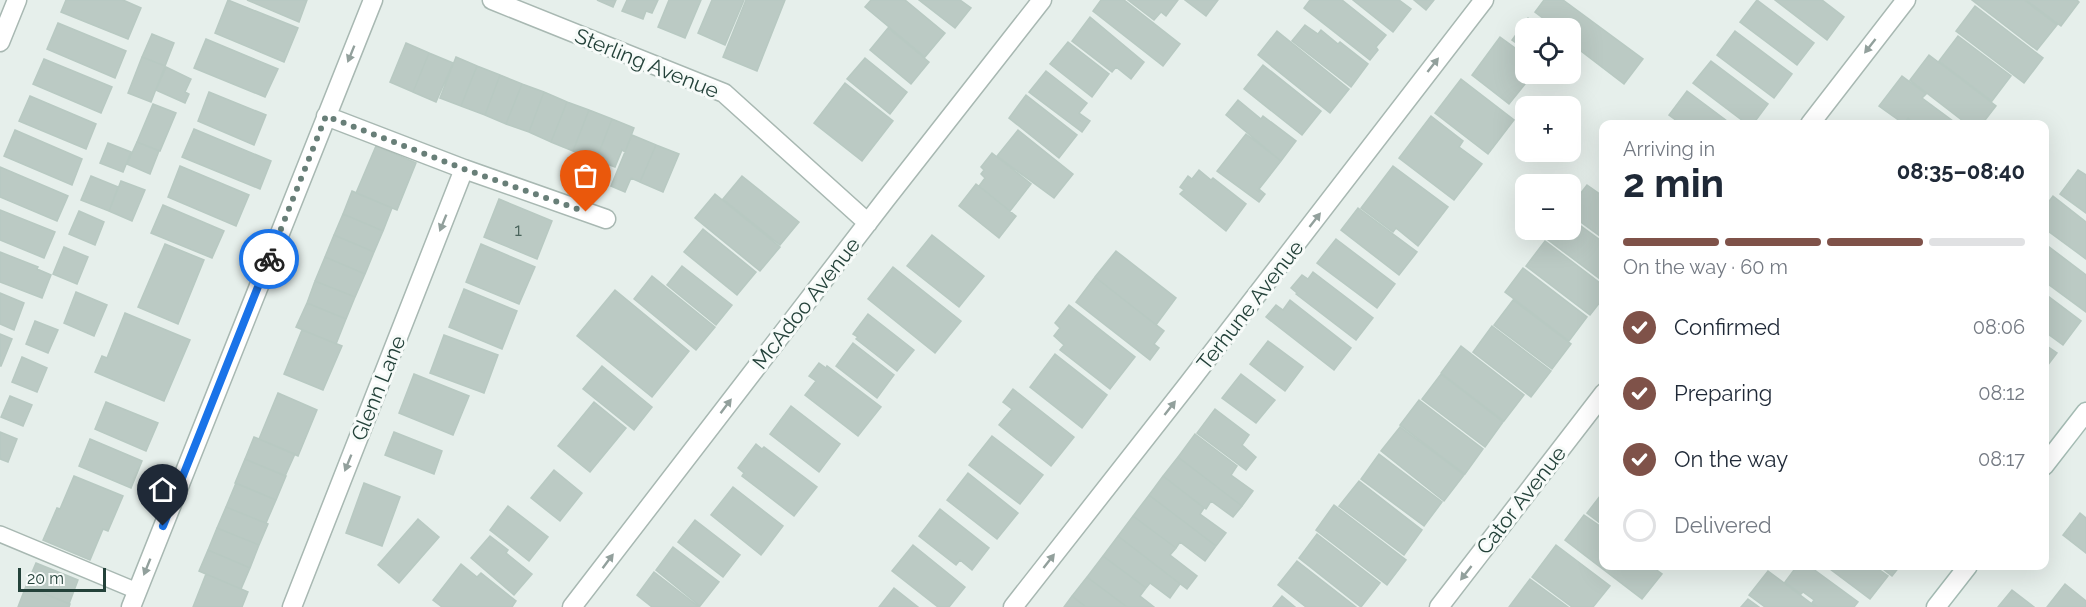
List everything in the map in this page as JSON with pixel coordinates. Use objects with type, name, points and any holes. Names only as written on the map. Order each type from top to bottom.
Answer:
[{"type":"street","points":[[0,42],[17,0]]},
{"type":"street","points":[[134,599],[373,0]]},
{"type":"street","name":"Sterling Avenue","points":[[492,0],[724,93],[868,223]]},
{"type":"street","name":"McAdoo Avenue","points":[[572,607],[1042,0]]},
{"type":"street","name":"Terhune Avenue","points":[[1013,607],[1484,0]]},
{"type":"street","points":[[1813,120],[1905,0]]},
{"type":"street","points":[[326,116],[464,169],[606,219]]},
{"type":"street","name":"Glenn Lane","points":[[291,607],[464,169]]},
{"type":"street","name":"Cator Avenue","points":[[1439,607],[1599,399]]},
{"type":"street","points":[[2049,460],[2086,412]]},
{"type":"street","points":[[1936,607],[1965,570]]},
{"type":"lane","points":[[0,534],[134,599]]},
{"type":"building","points":[[66,0],[123,0],[141,8],[128,39],[61,12]]},
{"type":"building","points":[[228,0],[298,28],[284,62],[215,33]]},
{"type":"building","points":[[247,0],[307,0],[299,22]]},
{"type":"building","points":[[597,0],[616,0],[613,7]]},
{"type":"building","points":[[627,0],[658,0],[652,13],[646,11],[643,19],[622,11]]},
{"type":"building","points":[[669,0],[701,0],[685,38],[658,27]]},
{"type":"building","points":[[712,0],[744,0],[725,45],[698,33]]},
{"type":"building","points":[[746,0],[785,0],[757,71],[723,57]]},
{"type":"building","points":[[871,0],[905,0],[945,33],[925,57],[865,7]]},
{"type":"building","points":[[919,0],[960,0],[971,8],[955,28]]},
{"type":"building","points":[[1101,0],[1124,0],[1180,44],[1163,66],[1093,11]]},
{"type":"building","points":[[1128,0],[1178,0],[1166,16],[1161,12],[1154,20]]},
{"type":"building","points":[[1185,0],[1218,0],[1206,16]]},
{"type":"building","points":[[1310,0],[1342,0],[1386,35],[1376,47],[1378,50],[1370,60],[1304,8]]},
{"type":"building","points":[[1353,0],[1399,0],[1411,9],[1393,32]]},
{"type":"building","points":[[1414,0],[1434,0],[1426,10]]},
{"type":"building","points":[[1544,0],[1563,0],[1643,59],[1624,84],[1581,51],[1581,18],[1543,18],[1535,12]]},
{"type":"building","points":[[1757,0],[1814,43],[1797,65],[1740,22]]},
{"type":"building","points":[[1775,0],[1822,0],[1844,17],[1827,40]]},
{"type":"building","points":[[1972,0],[2024,0],[2057,25],[2037,50]]},
{"type":"building","points":[[2026,0],[2077,0],[2079,2],[2061,26]]},
{"type":"building","points":[[1975,6],[2043,58],[2024,83],[1956,31]]},
{"type":"building","points":[[1090,17],[1144,62],[1131,79],[1116,67],[1112,72],[1072,41]]},
{"type":"building","points":[[58,23],[126,51],[115,78],[47,49]]},
{"type":"building","points":[[1305,25],[1318,34],[1321,30],[1368,64],[1351,87],[1292,41]]},
{"type":"building","points":[[888,28],[929,62],[911,84],[870,50]]},
{"type":"building","points":[[1277,31],[1349,89],[1330,113],[1258,55]]},
{"type":"building","points":[[1735,31],[1792,74],[1774,98],[1717,55]]},
{"type":"building","points":[[152,34],[174,43],[165,66],[142,57]]},
{"type":"building","points":[[1958,36],[2011,76],[1992,101],[1939,61]]},
{"type":"building","points":[[1500,37],[1515,48],[1515,84],[1525,84],[1509,104],[1472,75]]},
{"type":"building","points":[[206,39],[278,69],[265,97],[194,68]]},
{"type":"building","points":[[1068,42],[1109,74],[1092,97],[1050,64]]},
{"type":"building","points":[[406,43],[429,53],[413,92],[390,82]]},
{"type":"building","points":[[429,53],[453,63],[436,102],[413,92]]},
{"type":"building","points":[[1929,55],[1996,106],[1985,120],[1962,120],[1910,80]]},
{"type":"building","points":[[142,57],[165,66],[151,102],[128,93]]},
{"type":"building","points":[[456,57],[477,66],[461,106],[440,98]]},
{"type":"building","points":[[865,58],[907,92],[890,114],[847,79]]},
{"type":"building","points":[[44,59],[112,87],[101,113],[33,84]]},
{"type":"building","points":[[1711,61],[1768,104],[1756,120],[1742,120],[1693,83]]},
{"type":"building","points":[[1263,65],[1321,111],[1302,135],[1244,89]]},
{"type":"building","points":[[477,66],[500,75],[485,115],[461,106]]},
{"type":"building","points":[[166,67],[191,79],[185,92],[189,94],[185,103],[156,90]]},
{"type":"building","points":[[1046,71],[1087,103],[1079,113],[1090,121],[1082,132],[1029,92]]},
{"type":"building","points":[[500,75],[522,84],[506,124],[485,115]]},
{"type":"building","points":[[1902,76],[1926,94],[1922,98],[1952,120],[1911,120],[1908,118],[1898,120],[1879,106]]},
{"type":"building","points":[[1461,79],[1514,120],[1488,154],[1435,113]]},
{"type":"building","points":[[845,83],[893,121],[862,161],[814,123]]},
{"type":"building","points":[[522,84],[544,92],[529,132],[506,124]]},
{"type":"building","points":[[1687,91],[1726,120],[1676,120],[1669,115]]},
{"type":"building","points":[[209,92],[266,115],[254,145],[198,121]]},
{"type":"building","points":[[544,92],[567,102],[551,142],[529,132]]},
{"type":"building","points":[[1026,95],[1077,135],[1059,158],[1009,118]]},
{"type":"building","points":[[30,96],[96,124],[86,149],[19,121]]},
{"type":"building","points":[[1238,100],[1261,119],[1263,116],[1296,141],[1281,161],[1226,115]]},
{"type":"building","points":[[567,102],[589,110],[573,151],[551,142]]},
{"type":"building","points":[[153,104],[176,113],[160,151],[137,142]]},
{"type":"building","points":[[589,110],[612,119],[596,160],[573,151]]},
{"type":"building","points":[[1431,116],[1463,141],[1459,147],[1482,164],[1454,200],[1399,158]]},
{"type":"building","points":[[612,119],[634,128],[625,152],[622,150],[615,167],[596,160]]},
{"type":"building","points":[[194,129],[271,161],[260,189],[182,157]]},
{"type":"building","points":[[15,130],[82,159],[72,185],[4,156]]},
{"type":"building","points":[[1018,130],[1073,174],[1054,198],[997,156]]},
{"type":"building","points":[[1246,134],[1281,161],[1259,189],[1265,194],[1259,202],[1217,171]]},
{"type":"building","points":[[632,135],[656,145],[640,182],[631,178],[625,192],[611,186]]},
{"type":"building","points":[[137,142],[159,151],[150,174],[127,164]]},
{"type":"building","points":[[108,143],[131,152],[123,172],[100,163]]},
{"type":"building","points":[[656,145],[679,154],[663,192],[640,182]]},
{"type":"building","points":[[376,146],[416,163],[397,210],[356,193]]},
{"type":"building","points":[[992,153],[1031,184],[1010,211],[979,186],[985,178],[981,174],[984,170],[981,167]]},
{"type":"building","points":[[180,166],[249,195],[236,226],[168,197]]},
{"type":"building","points":[[1393,166],[1448,207],[1418,246],[1396,228],[1393,232],[1361,208]]},
{"type":"building","points":[[0,167],[68,196],[57,221],[0,197]]},
{"type":"building","points":[[1199,170],[1246,204],[1226,231],[1180,194],[1184,190],[1180,187],[1188,176],[1192,179]]},
{"type":"building","points":[[2078,170],[2086,175],[2086,213],[2060,194]]},
{"type":"building","points":[[91,176],[118,187],[109,211],[81,200]]},
{"type":"building","points":[[742,176],[799,222],[780,245],[723,199]]},
{"type":"building","points":[[121,181],[145,190],[132,221],[109,211]]},
{"type":"building","points":[[976,184],[1016,216],[999,238],[959,206]]},
{"type":"building","points":[[1587,185],[1599,193],[1599,235],[1581,222],[1581,193]]},
{"type":"building","points":[[352,191],[392,208],[383,231],[343,214]]},
{"type":"building","points":[[715,194],[780,247],[760,271],[695,218]]},
{"type":"building","points":[[2053,196],[2086,222],[2086,259],[2049,232],[2049,201]]},
{"type":"building","points":[[499,199],[552,221],[537,259],[484,237]]},
{"type":"building","points":[[163,205],[224,231],[212,258],[151,233]]},
{"type":"building","points":[[1358,208],[1417,252],[1399,275],[1341,230]]},
{"type":"building","points":[[0,210],[55,232],[44,258],[0,240]]},
{"type":"building","points":[[79,211],[104,222],[95,245],[69,234]]},
{"type":"building","points":[[343,214],[383,231],[374,252],[334,235]]},
{"type":"building","points":[[1581,226],[1599,239],[1599,278],[1548,240],[1581,240]]},
{"type":"building","points":[[703,229],[756,272],[737,295],[684,252]]},
{"type":"building","points":[[334,235],[374,252],[365,274],[325,257]]},
{"type":"building","points":[[932,235],[984,276],[959,307],[907,266]]},
{"type":"building","points":[[1336,239],[1395,284],[1377,308],[1317,263]]},
{"type":"building","points":[[1545,241],[1599,282],[1599,303],[1590,315],[1526,266]]},
{"type":"building","points":[[165,244],[204,260],[178,324],[138,307]]},
{"type":"building","points":[[481,244],[535,267],[519,304],[466,282]]},
{"type":"building","points":[[64,247],[88,257],[77,284],[53,274]]},
{"type":"building","points":[[2049,247],[2086,275],[2086,312],[2049,285]]},
{"type":"building","points":[[1116,251],[1176,298],[1156,325],[1095,277]]},
{"type":"building","points":[[0,252],[38,267],[37,269],[51,275],[42,298],[0,282]]},
{"type":"building","points":[[325,257],[365,274],[355,297],[315,281]]},
{"type":"building","points":[[682,266],[732,305],[716,325],[667,285]]},
{"type":"building","points":[[893,267],[961,321],[935,353],[868,299]]},
{"type":"building","points":[[1523,268],[1587,317],[1569,341],[1505,292]]},
{"type":"building","points":[[1313,272],[1373,318],[1356,340],[1291,288],[1302,275],[1308,279]]},
{"type":"building","points":[[652,276],[715,327],[696,350],[634,299]]},
{"type":"building","points":[[1095,277],[1164,331],[1154,344],[1159,348],[1150,360],[1076,302]]},
{"type":"building","points":[[315,281],[355,297],[346,319],[307,303]]},
{"type":"building","points":[[464,289],[517,311],[502,349],[449,327]]},
{"type":"building","points":[[615,290],[689,351],[652,397],[577,336]]},
{"type":"building","points":[[76,292],[107,305],[94,336],[64,323]]},
{"type":"building","points":[[0,293],[24,303],[14,330],[0,324]]},
{"type":"building","points":[[2049,297],[2081,321],[2063,345],[2049,335]]},
{"type":"building","points":[[1290,300],[1351,348],[1334,370],[1266,317],[1276,305],[1283,310]]},
{"type":"building","points":[[1513,300],[1571,344],[1552,369],[1494,325]]},
{"type":"building","points":[[307,303],[346,319],[336,344],[296,327]]},
{"type":"building","points":[[1069,305],[1135,357],[1110,389],[1060,350],[1064,345],[1054,336],[1060,328],[1055,323]]},
{"type":"building","points":[[125,313],[190,340],[164,401],[95,372],[102,356],[107,358]]},
{"type":"building","points":[[868,314],[914,350],[897,371],[856,339],[858,337],[853,334]]},
{"type":"building","points":[[35,321],[58,330],[48,353],[26,344]]},
{"type":"building","points":[[1492,326],[1551,371],[1531,397],[1473,352]]},
{"type":"building","points":[[302,330],[342,346],[323,390],[284,374]]},
{"type":"building","points":[[0,334],[12,339],[1,366],[0,366]]},
{"type":"building","points":[[444,335],[498,355],[484,393],[430,373]]},
{"type":"building","points":[[1268,341],[1303,367],[1285,391],[1250,364]]},
{"type":"building","points":[[853,343],[894,375],[877,398],[836,366]]},
{"type":"building","points":[[1461,346],[1524,395],[1504,421],[1441,373]]},
{"type":"building","points":[[2049,347],[2057,353],[2049,363]]},
{"type":"building","points":[[1055,354],[1107,395],[1082,428],[1030,387]]},
{"type":"building","points":[[22,357],[47,368],[37,392],[12,382]]},
{"type":"building","points":[[819,363],[826,368],[827,366],[881,407],[858,436],[805,395],[816,381],[809,376]]},
{"type":"building","points":[[602,366],[652,407],[634,430],[583,389]]},
{"type":"building","points":[[414,374],[469,396],[453,435],[399,413]]},
{"type":"building","points":[[1241,374],[1275,400],[1256,423],[1222,398]]},
{"type":"building","points":[[1441,374],[1503,422],[1485,447],[1422,399]]},
{"type":"building","points":[[1013,389],[1074,437],[1051,466],[999,425],[1012,409],[1003,402]]},
{"type":"building","points":[[278,393],[317,410],[298,456],[259,439]]},
{"type":"building","points":[[10,396],[32,405],[23,426],[1,417]]},
{"type":"building","points":[[1419,400],[1483,449],[1465,474],[1400,425]]},
{"type":"building","points":[[106,402],[158,423],[146,451],[95,429]]},
{"type":"building","points":[[594,402],[626,428],[590,472],[558,446]]},
{"type":"building","points":[[791,406],[840,444],[819,472],[770,434]]},
{"type":"building","points":[[1215,409],[1249,435],[1242,445],[1256,457],[1246,470],[1197,433]]},
{"type":"building","points":[[1400,427],[1464,475],[1444,501],[1381,451]]},
{"type":"building","points":[[0,432],[17,439],[8,462],[0,459]]},
{"type":"building","points":[[394,432],[442,451],[434,474],[385,455]]},
{"type":"building","points":[[1195,434],[1237,466],[1231,475],[1253,491],[1242,506],[1178,457]]},
{"type":"building","points":[[992,436],[1043,475],[1020,504],[969,465]]},
{"type":"building","points":[[254,437],[295,454],[285,476],[245,459]]},
{"type":"building","points":[[90,439],[142,461],[131,488],[79,466]]},
{"type":"building","points":[[756,444],[762,449],[764,447],[817,487],[794,516],[742,476],[744,473],[738,468]]},
{"type":"building","points":[[1379,454],[1442,502],[1424,526],[1361,479]]},
{"type":"building","points":[[1178,457],[1242,506],[1233,517],[1211,501],[1206,509],[1163,476]]},
{"type":"building","points":[[245,459],[286,476],[276,500],[235,483]]},
{"type":"building","points":[[554,470],[582,493],[560,521],[531,498]]},
{"type":"building","points":[[968,473],[1018,513],[997,539],[947,500]]},
{"type":"building","points":[[74,476],[123,496],[108,531],[103,529],[90,560],[43,540]]},
{"type":"building","points":[[1163,476],[1204,508],[1200,514],[1226,533],[1216,546],[1149,495]]},
{"type":"building","points":[[1359,481],[1422,530],[1404,555],[1339,506]]},
{"type":"building","points":[[236,483],[276,500],[266,523],[226,507]]},
{"type":"building","points":[[364,483],[400,497],[382,546],[346,533]]},
{"type":"building","points":[[733,487],[783,526],[761,555],[711,515]]},
{"type":"building","points":[[1149,495],[1216,546],[1205,561],[1180,542],[1176,548],[1133,516]]},
{"type":"building","points":[[1599,497],[1599,522],[1587,513]]},
{"type":"building","points":[[1334,505],[1406,560],[1387,585],[1316,530]]},
{"type":"building","points":[[508,506],[548,537],[529,561],[490,530]]},
{"type":"building","points":[[226,507],[268,524],[259,545],[217,528]]},
{"type":"building","points":[[940,509],[989,548],[972,570],[960,560],[956,565],[919,536]]},
{"type":"building","points":[[2080,513],[2086,518],[2086,553],[2063,535]]},
{"type":"building","points":[[1584,515],[1599,526],[1599,566],[1565,540]]},
{"type":"building","points":[[1133,516],[1176,548],[1170,555],[1197,576],[1187,589],[1118,536]]},
{"type":"building","points":[[418,519],[439,537],[399,583],[378,565]]},
{"type":"building","points":[[695,520],[740,555],[723,577],[678,542]]},
{"type":"building","points":[[217,528],[259,545],[250,568],[208,550]]},
{"type":"building","points":[[1317,534],[1380,583],[1361,607],[1299,558]]},
{"type":"building","points":[[490,536],[508,550],[506,553],[532,574],[514,595],[471,558]]},
{"type":"building","points":[[1118,536],[1180,584],[1170,598],[1150,583],[1146,588],[1103,556]]},
{"type":"building","points":[[913,545],[965,587],[949,607],[938,607],[892,571]]},
{"type":"building","points":[[1556,545],[1610,586],[1593,607],[1572,607],[1532,577]]},
{"type":"building","points":[[673,547],[719,582],[700,606],[656,570]]},
{"type":"building","points":[[208,550],[250,568],[241,589],[199,571]]},
{"type":"building","points":[[1103,556],[1146,588],[1140,596],[1154,607],[1127,607],[1087,577]]},
{"type":"building","points":[[1297,561],[1356,607],[1306,607],[1278,585]]},
{"type":"building","points":[[36,563],[78,580],[69,604],[26,586]]},
{"type":"building","points":[[461,564],[477,577],[481,573],[516,601],[512,607],[442,607],[433,600]]},
{"type":"building","points":[[1604,570],[1656,570],[1662,574],[1642,599]]},
{"type":"building","points":[[1794,570],[1814,570],[1858,602],[1854,607],[1818,607],[1812,603],[1814,600],[1785,582]]},
{"type":"building","points":[[1831,570],[1880,570],[1888,576],[1870,599]]},
{"type":"building","points":[[1884,570],[1897,570],[1892,576]]},
{"type":"building","points":[[1768,571],[1816,607],[1765,607],[1749,595]]},
{"type":"building","points":[[654,572],[699,607],[652,607],[637,595]]},
{"type":"building","points":[[206,574],[248,592],[242,607],[193,607]]},
{"type":"building","points":[[1087,577],[1127,607],[1086,607],[1072,596]]},
{"type":"building","points":[[1530,579],[1568,607],[1509,607]]},
{"type":"building","points":[[2065,584],[2086,601],[2086,607],[2047,607]]},
{"type":"building","points":[[26,586],[70,604],[69,607],[18,607]]},
{"type":"building","points":[[894,588],[918,607],[879,607]]},
{"type":"building","points":[[2012,590],[2034,607],[1998,607]]},
{"type":"building","points":[[1072,596],[1086,607],[1064,607]]},
{"type":"building","points":[[1282,596],[1295,607],[1273,607]]},
{"type":"building","points":[[1748,599],[1759,607],[1741,607]]},
{"type":"way so far","points":[[269,259],[326,116],[464,169],[586,212]]},
{"type":"route","points":[[163,526],[269,259]]}]
